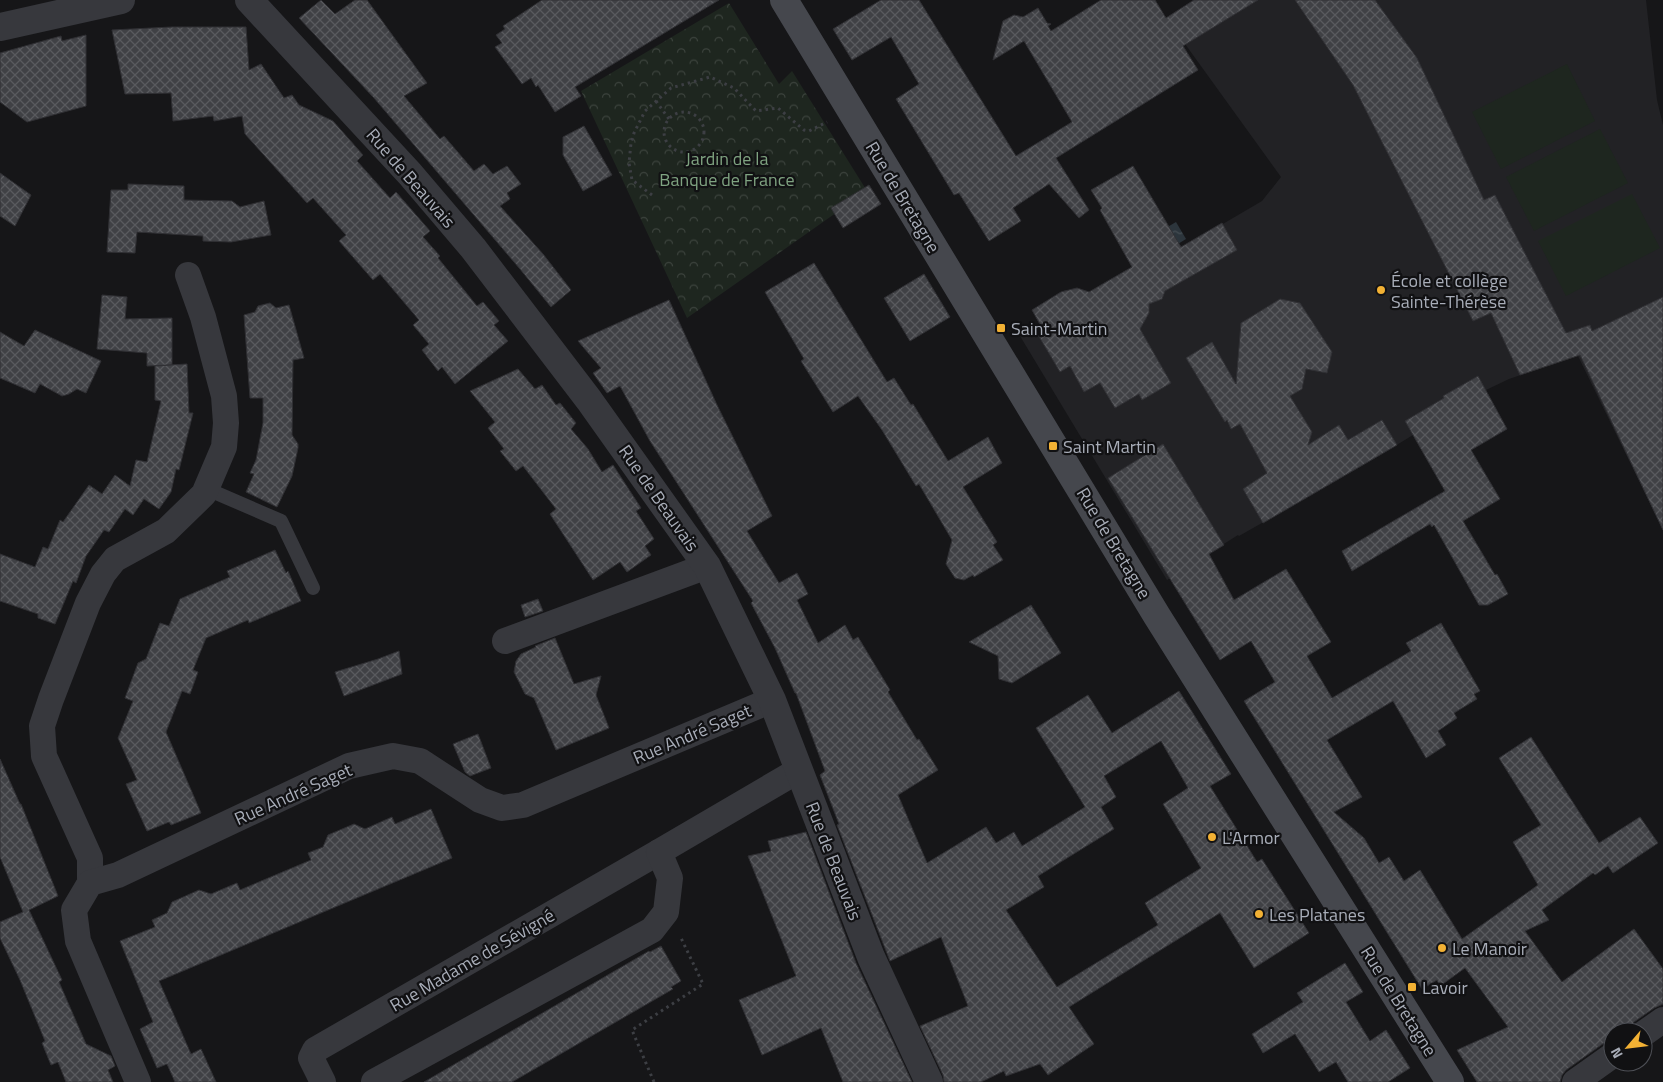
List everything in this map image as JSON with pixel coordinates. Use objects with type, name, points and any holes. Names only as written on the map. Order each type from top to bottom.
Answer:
[{"type":"main road","name":"Rue de Bretagne","points":[[784,0],[1163,624],[1450,1082]]},
{"type":"street","points":[[0,26],[121,0]]},
{"type":"street","name":"Rue de Beauvais","points":[[249,0],[410,174],[473,248],[589,400],[707,566],[772,700],[871,957],[929,1082]]},
{"type":"street","points":[[138,1082],[78,942],[74,910],[90,883],[90,858],[44,756],[42,726],[88,603],[103,574],[115,559],[166,532],[204,494],[224,447],[226,423],[224,396],[203,317],[188,275]]},
{"type":"street","points":[[506,641],[707,566]]},
{"type":"street","name":"Rue André Saget","points":[[90,883],[118,875],[349,766],[393,756],[420,761],[480,800],[502,808],[524,805],[772,700]]},
{"type":"street","name":"Rue Madame de Sévigné","points":[[323,1082],[311,1058],[315,1050],[799,770]]},
{"type":"street","points":[[374,1082],[652,930],[666,912],[670,878],[659,852]]},
{"type":"street","points":[[1575,1082],[1603,1062]]},
{"type":"lane","points":[[207,489],[281,521],[313,588]]},
{"type":"path","points":[[652,196],[632,180],[630,163],[631,143],[634,132],[645,111],[671,88],[710,77],[734,88],[756,111],[778,108],[804,130],[809,131],[851,110]]},
{"type":"path","points":[[656,101],[669,118]]},
{"type":"path","points":[[687,112],[698,118],[704,130],[701,143],[696,148],[683,152],[671,147],[664,136],[664,130],[669,118],[687,112]]},
{"type":"path","points":[[654,1082],[632,1030],[703,984],[673,921],[666,912]]},
{"type":"shaded area","name":"École et collège Sainte-Thérèse","points":[[1194,0],[1646,0],[1657,100],[1663,125],[1663,530],[1578,356],[1509,379],[1486,390],[1507,429],[1479,445],[1426,427],[1369,462],[1238,535],[1167,580],[1020,336],[1039,324],[1032,310],[1065,290],[1086,291],[1101,296],[1097,287],[1112,278],[1117,286],[1262,201],[1281,177],[1167,19]]},
{"type":"green space","name":"Jardin de la Banque de France","points":[[729,3],[779,84],[792,71],[867,191],[687,318],[581,91]]},
{"type":"green space","points":[[1567,64],[1595,121],[1501,169],[1472,112]]},
{"type":"green space","points":[[1600,129],[1628,183],[1534,231],[1506,177]]},
{"type":"green space","points":[[1632,194],[1660,248],[1566,296],[1538,241]]},
{"type":"water","points":[[1176,222],[1186,239],[1150,261],[1139,244]]},
{"type":"building","points":[[321,0],[335,14],[355,0],[367,0],[427,83],[404,96],[440,139],[444,136],[474,171],[484,164],[493,174],[507,166],[521,184],[507,193],[510,199],[500,206],[543,254],[571,290],[551,307],[374,98],[299,18]]},
{"type":"building","points":[[542,0],[719,0],[575,87],[581,96],[555,112],[538,85],[536,87],[531,78],[522,84],[495,47],[502,43],[496,35],[505,29],[503,26]]},
{"type":"building","points":[[881,0],[919,0],[1016,156],[1072,122],[1024,41],[993,60],[1003,21],[1014,15],[1023,17],[1038,8],[1047,23],[1051,24],[1048,26],[1051,31],[1101,0],[1155,0],[1166,18],[1194,0],[1258,0],[1183,46],[1198,70],[1056,158],[1089,210],[1079,218],[1049,184],[1013,208],[1021,221],[989,241],[959,193],[954,195],[896,99],[919,84],[891,37],[852,60],[833,29]]},
{"type":"building","points":[[1295,0],[1375,0],[1417,58],[1484,200],[1495,195],[1566,333],[1590,325],[1592,331],[1663,297],[1663,530],[1580,355],[1520,375],[1491,313],[1473,321],[1353,85]]},
{"type":"building","points":[[172,27],[246,27],[249,70],[261,64],[284,98],[292,95],[299,105],[333,121],[363,155],[357,161],[390,198],[396,192],[430,231],[423,237],[440,256],[438,258],[477,306],[483,302],[499,321],[494,325],[508,341],[455,384],[442,367],[438,371],[422,350],[429,344],[413,325],[419,320],[380,274],[373,280],[339,241],[346,235],[313,198],[307,203],[245,134],[242,116],[214,121],[213,116],[173,121],[171,93],[125,94],[112,30]]},
{"type":"building","points":[[86,35],[86,106],[27,122],[0,102],[0,53],[61,36],[62,41]]},
{"type":"building","points":[[584,126],[612,175],[583,191],[563,155],[563,137]]},
{"type":"building","points":[[1133,166],[1181,247],[1222,223],[1237,250],[1165,291],[1162,299],[1149,304],[1149,313],[1140,329],[1171,383],[1142,400],[1139,394],[1115,408],[1100,383],[1084,392],[1070,366],[1060,372],[1034,328],[1040,324],[1032,310],[1061,292],[1077,288],[1089,292],[1132,267],[1091,190]]},
{"type":"building","points":[[0,173],[31,195],[15,226],[0,216]]},
{"type":"building","points":[[128,184],[184,186],[184,200],[232,201],[240,207],[264,201],[271,235],[231,242],[203,241],[203,236],[137,232],[135,253],[107,252],[111,190],[128,190]]},
{"type":"building","points":[[869,185],[881,204],[843,228],[831,208]]},
{"type":"building","points":[[814,263],[887,382],[894,378],[911,405],[913,404],[948,461],[988,437],[1002,463],[963,487],[997,542],[993,545],[1003,560],[974,577],[973,575],[964,580],[955,578],[946,564],[952,540],[919,484],[916,486],[882,430],[858,396],[833,412],[801,361],[804,359],[765,292]]},
{"type":"building","points":[[924,274],[950,317],[910,341],[884,298]]},
{"type":"building","points":[[102,295],[127,297],[125,319],[172,318],[172,365],[147,366],[147,353],[97,349]]},
{"type":"building","points":[[1280,299],[1300,303],[1332,352],[1327,373],[1306,369],[1302,389],[1290,396],[1312,432],[1308,445],[1339,425],[1348,440],[1382,420],[1397,445],[1263,523],[1243,489],[1267,473],[1240,424],[1231,429],[1227,420],[1225,422],[1186,358],[1212,342],[1236,384],[1241,323]]},
{"type":"building","points":[[669,300],[717,405],[772,516],[747,531],[779,583],[797,573],[808,594],[797,600],[818,643],[845,625],[853,640],[858,637],[890,690],[888,692],[938,770],[898,795],[927,863],[986,827],[996,843],[1014,832],[1022,846],[1085,807],[1036,728],[1088,695],[1112,733],[1179,691],[1231,774],[1210,786],[1257,862],[1262,859],[1309,933],[1254,968],[1220,913],[1069,1007],[1094,1044],[1048,1075],[1040,1064],[1006,1076],[1004,1071],[981,1082],[944,1082],[943,1075],[920,1026],[968,1006],[941,937],[890,961],[837,825],[839,824],[820,775],[825,771],[796,693],[751,603],[753,601],[650,441],[620,386],[607,393],[593,373],[601,368],[578,341]],"holes":[[[1161,741],[1188,788],[1163,804],[1201,868],[1145,903],[1158,925],[1057,987],[1006,910],[1044,887],[1038,876],[1114,829],[1101,807],[1116,797],[1104,776]]]},
{"type":"building","points":[[270,303],[276,308],[289,305],[304,358],[293,360],[292,435],[298,444],[298,448],[292,476],[277,507],[246,492],[254,474],[250,473],[256,460],[263,423],[263,398],[250,398],[244,315],[255,312],[258,306]]},
{"type":"building","points":[[35,330],[101,361],[86,393],[77,389],[62,396],[40,384],[35,393],[0,378],[0,332],[24,346]]},
{"type":"building","points":[[187,364],[189,413],[193,413],[179,470],[176,469],[171,492],[159,509],[144,499],[133,515],[125,509],[109,532],[104,530],[86,556],[76,583],[73,581],[55,624],[38,618],[38,614],[0,601],[0,554],[35,567],[43,547],[48,549],[60,520],[63,522],[89,485],[102,494],[115,475],[130,486],[136,460],[147,462],[161,401],[155,400],[155,366]]},
{"type":"building","points":[[518,369],[535,389],[542,385],[556,405],[560,403],[576,423],[571,429],[588,449],[602,472],[613,465],[641,508],[636,511],[654,539],[645,546],[651,555],[627,572],[620,562],[593,580],[550,514],[556,509],[523,466],[516,471],[500,451],[504,449],[488,428],[495,422],[470,391]]},
{"type":"building","points":[[1478,376],[1507,429],[1471,450],[1500,499],[1463,521],[1508,594],[1488,605],[1479,605],[1434,525],[1432,527],[1430,524],[1352,571],[1342,551],[1445,491],[1405,421]]},
{"type":"building","points":[[1163,444],[1224,545],[1209,554],[1234,600],[1286,569],[1331,642],[1307,656],[1332,698],[1411,651],[1406,643],[1441,623],[1480,691],[1474,694],[1477,699],[1454,713],[1457,718],[1438,731],[1446,745],[1426,758],[1393,701],[1327,740],[1362,797],[1334,812],[1364,838],[1379,863],[1389,857],[1404,881],[1420,870],[1462,939],[1538,885],[1513,842],[1541,825],[1499,758],[1531,737],[1599,843],[1640,817],[1658,843],[1613,873],[1608,866],[1595,875],[1593,873],[1542,910],[1549,920],[1525,931],[1562,982],[1634,929],[1663,969],[1663,1004],[1634,1022],[1603,1022],[1603,1044],[1566,1070],[1560,1082],[1477,1082],[1457,1050],[1508,1027],[1465,968],[1440,986],[1437,980],[1422,989],[1244,701],[1275,682],[1251,641],[1220,660],[1108,478]]},
{"type":"building","points":[[275,550],[286,573],[288,571],[301,601],[249,623],[248,620],[206,638],[193,670],[198,672],[190,694],[182,691],[166,732],[201,813],[171,825],[169,822],[147,831],[126,784],[137,780],[118,738],[133,701],[125,698],[138,663],[146,659],[160,623],[169,626],[180,599],[230,577],[227,571]]},
{"type":"building","points":[[538,599],[543,611],[525,617],[521,605]]},
{"type":"building","points":[[1031,605],[1061,653],[1012,683],[999,679],[998,656],[969,642]]},
{"type":"building","points":[[555,638],[574,684],[601,676],[596,695],[609,728],[556,750],[534,698],[525,694],[514,672],[516,661],[521,654]]},
{"type":"building","points":[[399,651],[402,674],[344,696],[335,672]]},
{"type":"building","points":[[478,734],[491,768],[470,776],[465,772],[453,744]]},
{"type":"building","points":[[0,759],[21,804],[58,896],[29,910],[62,980],[59,982],[86,1044],[111,1056],[115,1066],[108,1070],[113,1082],[66,1082],[58,1062],[51,1065],[42,1043],[45,1041],[20,980],[0,938],[0,922],[23,912],[0,857]]},
{"type":"building","points":[[431,809],[452,858],[159,981],[191,1054],[201,1049],[216,1082],[175,1082],[167,1064],[157,1068],[140,1029],[153,1022],[120,941],[155,927],[152,920],[167,913],[172,902],[199,890],[211,894],[237,883],[240,890],[311,860],[308,853],[323,847],[328,835],[354,824],[365,829],[392,817],[395,824]]},
{"type":"building","points":[[806,832],[856,963],[912,1082],[843,1082],[821,1028],[762,1055],[739,1000],[796,976],[748,856],[771,851],[768,841]]},
{"type":"building","points":[[661,946],[681,981],[671,987],[673,989],[512,1082],[424,1082],[649,951]]},
{"type":"building","points":[[1345,963],[1363,992],[1346,1002],[1370,1041],[1386,1030],[1410,1068],[1388,1082],[1348,1082],[1336,1062],[1319,1072],[1295,1034],[1263,1053],[1252,1034],[1303,1002],[1297,993]]},
{"type":"place","name":"École et collège Sainte-Thérèse","points":[[1381,290]]},
{"type":"place","name":"Saint-Martin","points":[[1001,328]]},
{"type":"place","name":"Saint Martin","points":[[1053,446]]},
{"type":"place","name":"L'Armor","points":[[1212,837]]},
{"type":"place","name":"Les Platanes","points":[[1259,914]]},
{"type":"place","name":"Le Manoir","points":[[1442,948]]},
{"type":"place","name":"Lavoir","points":[[1412,987]]}]
